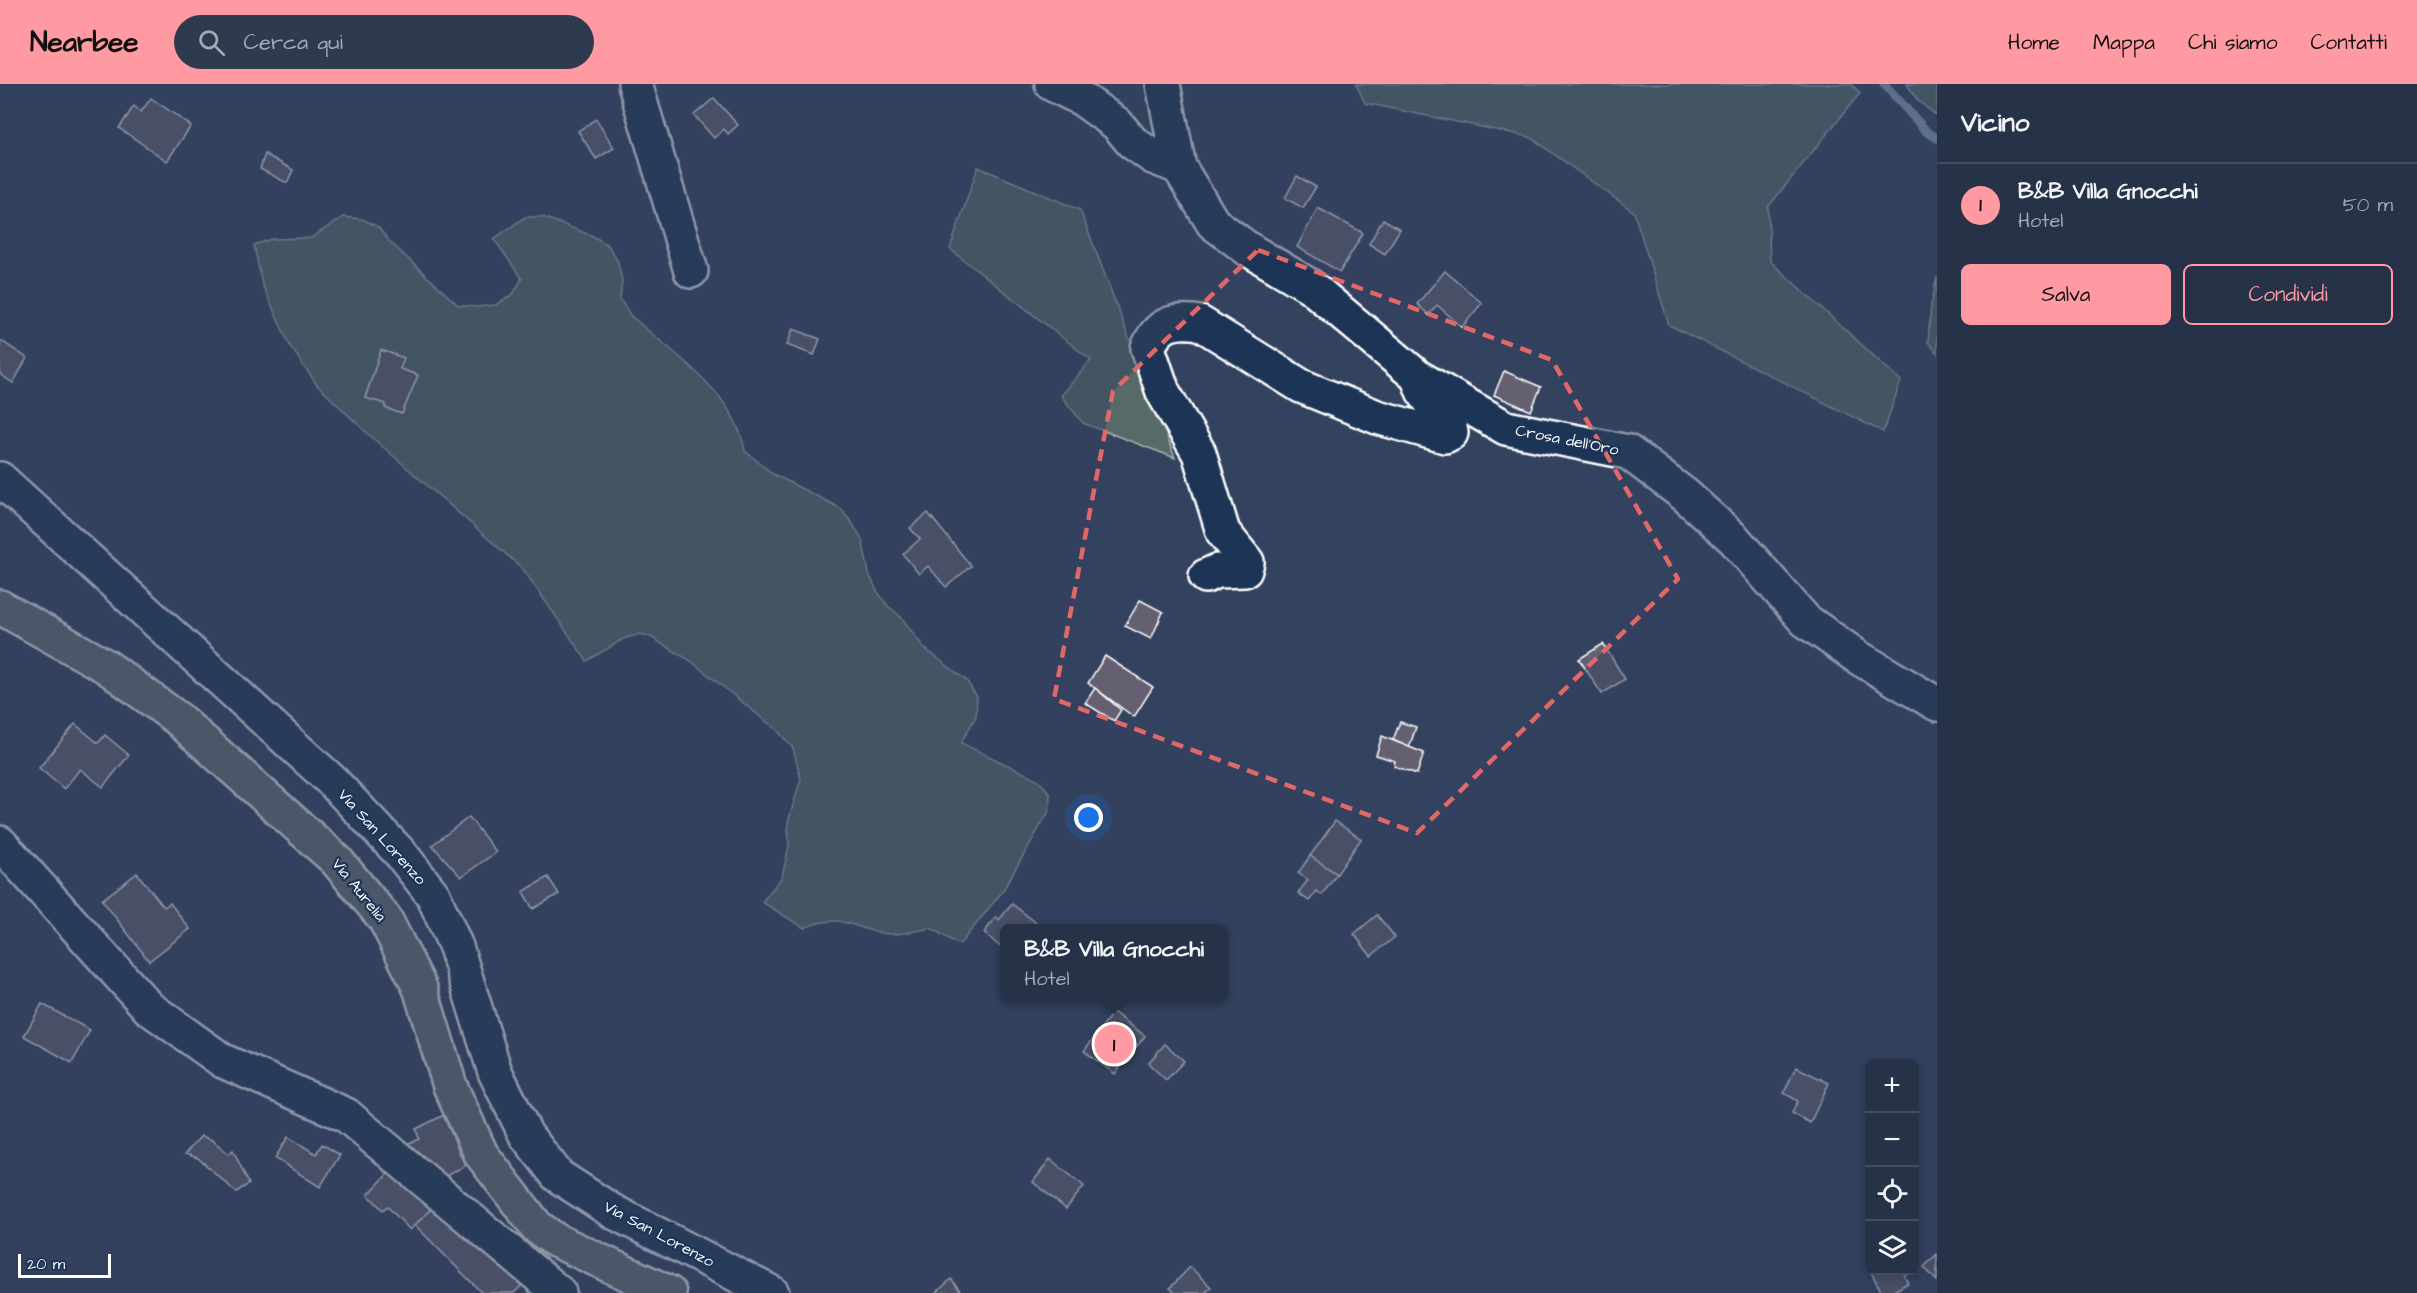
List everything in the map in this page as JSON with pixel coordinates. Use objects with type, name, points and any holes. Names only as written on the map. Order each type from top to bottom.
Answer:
[{"type":"main road","name":"Via Aurelia","points":[[0,606],[107,667],[178,719],[336,860],[385,920],[420,988],[450,1086],[482,1154],[537,1227],[555,1240],[669,1293]]},
{"type":"street","points":[[635,84],[691,271]]},
{"type":"street","points":[[1052,84],[1082,99],[1117,124],[1132,142],[1153,157],[1179,167]]},
{"type":"street","name":"Crosa dell'Oro","points":[[1163,84],[1179,167],[1213,223],[1248,249],[1310,286],[1418,376],[1506,428],[1628,452],[1685,495],[1734,539],[1805,620],[1858,658],[1937,704]]},
{"type":"street","points":[[1206,576],[1217,572],[1245,570],[1247,562],[1223,532],[1199,453],[1163,392],[1148,348],[1153,334],[1166,325],[1182,320],[1200,323],[1301,386],[1377,417],[1445,436],[1451,433],[1450,428],[1423,391],[1418,376]]},
{"type":"street","name":"Via San Lorenzo","points":[[0,479],[333,782],[401,854],[433,895],[456,947],[495,1072],[505,1093],[526,1135],[558,1176],[612,1211],[772,1293]]},
{"type":"street","points":[[0,843],[149,1008],[223,1061],[346,1115],[548,1282]]},
{"type":"street","points":[[548,1282],[555,1240]]},
{"type":"highlighted area","points":[[1258,250],[1552,360],[1678,579],[1417,833],[1054,699],[1113,391]]},
{"type":"shaded area","points":[[1356,84],[1851,84],[1860,93],[1768,207],[1770,261],[1901,381],[1883,432],[1669,325],[1634,212],[1530,137],[1365,103]]},
{"type":"shaded area","points":[[1907,84],[1937,84],[1937,116],[1918,101]]},
{"type":"shaded area","points":[[978,167],[1080,210],[1175,458],[1083,423],[1061,396],[1091,360],[950,249]]},
{"type":"shaded area","points":[[343,217],[362,219],[378,227],[390,242],[458,305],[477,307],[496,305],[513,294],[522,279],[494,239],[525,217],[543,217],[593,236],[608,245],[618,262],[622,280],[620,299],[630,315],[700,375],[715,392],[729,410],[739,430],[745,451],[773,474],[840,508],[862,539],[869,574],[877,591],[888,606],[901,617],[924,648],[966,680],[977,697],[976,716],[961,743],[1037,779],[1050,793],[1049,811],[1002,892],[959,945],[931,928],[894,934],[830,921],[804,928],[762,902],[782,877],[789,846],[788,822],[801,779],[793,748],[777,730],[691,661],[649,636],[640,634],[623,639],[587,661],[523,569],[367,433],[317,385],[290,346],[262,284],[254,245],[272,239],[311,238]]},
{"type":"shaded area","points":[[1937,277],[1937,353],[1928,342],[1931,306]]},
{"type":"building","points":[[151,98],[191,126],[167,161],[119,128],[134,106],[141,112]]},
{"type":"building","points":[[714,98],[738,125],[728,134],[724,129],[714,138],[694,115]]},
{"type":"building","points":[[596,119],[614,148],[596,159],[578,131]]},
{"type":"building","points":[[265,154],[293,170],[287,183],[260,169]]},
{"type":"building","points":[[1297,176],[1316,187],[1303,208],[1285,198]]},
{"type":"building","points":[[1318,208],[1363,233],[1340,272],[1297,247]]},
{"type":"building","points":[[1383,219],[1400,229],[1385,254],[1369,244]]},
{"type":"building","points":[[1445,271],[1482,303],[1462,327],[1437,305],[1429,315],[1417,304]]},
{"type":"building","points":[[793,329],[820,339],[814,355],[787,345]]},
{"type":"building","points":[[0,340],[27,358],[13,383],[0,374]]},
{"type":"building","points":[[381,350],[404,358],[400,369],[418,375],[402,414],[385,408],[386,404],[365,398]]},
{"type":"building","points":[[1504,371],[1541,387],[1531,411],[1494,395]]},
{"type":"building","points":[[928,513],[971,566],[946,587],[928,566],[919,574],[903,554],[920,539],[910,528]]},
{"type":"building","points":[[1140,600],[1163,612],[1151,639],[1125,626]]},
{"type":"building","points":[[1603,644],[1625,679],[1602,694],[1579,659]]},
{"type":"building","points":[[1105,656],[1153,687],[1134,717],[1088,683]]},
{"type":"building","points":[[1095,688],[1121,710],[1114,721],[1085,703]]},
{"type":"building","points":[[1400,722],[1416,727],[1409,748],[1393,740]]},
{"type":"building","points":[[75,724],[98,743],[105,735],[129,755],[103,787],[80,769],[64,789],[39,768]]},
{"type":"building","points":[[1382,736],[1424,753],[1417,774],[1394,766],[1395,761],[1376,755]]},
{"type":"building","points":[[469,817],[496,852],[461,877],[432,845]]},
{"type":"building","points":[[1335,821],[1361,839],[1337,874],[1310,856]]},
{"type":"building","points":[[1310,856],[1337,874],[1322,895],[1317,891],[1309,901],[1298,893],[1308,880],[1298,873]]},
{"type":"building","points":[[137,873],[164,907],[170,903],[190,929],[149,961],[102,900]]},
{"type":"building","points":[[548,877],[559,894],[533,909],[523,892]]},
{"type":"building","points":[[1012,904],[1038,924],[1000,924],[1000,947],[984,933],[996,917],[999,920]]},
{"type":"building","points":[[1377,915],[1395,937],[1371,956],[1354,934]]},
{"type":"building","points":[[42,1004],[90,1030],[72,1063],[24,1036]]},
{"type":"building","points":[[1113,1012],[1145,1036],[1115,1074],[1084,1051]]},
{"type":"building","points":[[1165,1044],[1184,1061],[1166,1080],[1148,1063]]},
{"type":"building","points":[[1796,1067],[1829,1083],[1810,1123],[1792,1113],[1798,1101],[1784,1093]]},
{"type":"building","points":[[444,1115],[465,1166],[438,1180],[401,1146],[419,1139],[416,1129]]},
{"type":"building","points":[[201,1136],[212,1140],[229,1154],[233,1150],[249,1184],[236,1192],[198,1158],[185,1154]]},
{"type":"building","points":[[288,1137],[316,1154],[322,1144],[340,1155],[320,1187],[275,1158]]},
{"type":"building","points":[[1050,1159],[1084,1186],[1066,1209],[1033,1182]]},
{"type":"building","points":[[398,1163],[440,1200],[410,1230],[387,1206],[383,1210],[368,1195]]},
{"type":"building","points":[[440,1200],[523,1284],[514,1293],[482,1293],[415,1225]]},
{"type":"building","points":[[1937,1254],[1937,1281],[1924,1267]]},
{"type":"building","points":[[1190,1267],[1211,1287],[1205,1293],[1175,1293],[1170,1288]]},
{"type":"building","points":[[1873,1275],[1905,1275],[1908,1283],[1890,1293],[1882,1293]]},
{"type":"building","points":[[951,1279],[962,1293],[936,1293]]},
{"type":"waterway","points":[[1884,84],[1927,132],[1937,138]]},
{"type":"place","name":"B&B Villa Gnocchi","points":[[1114,1044]]}]
